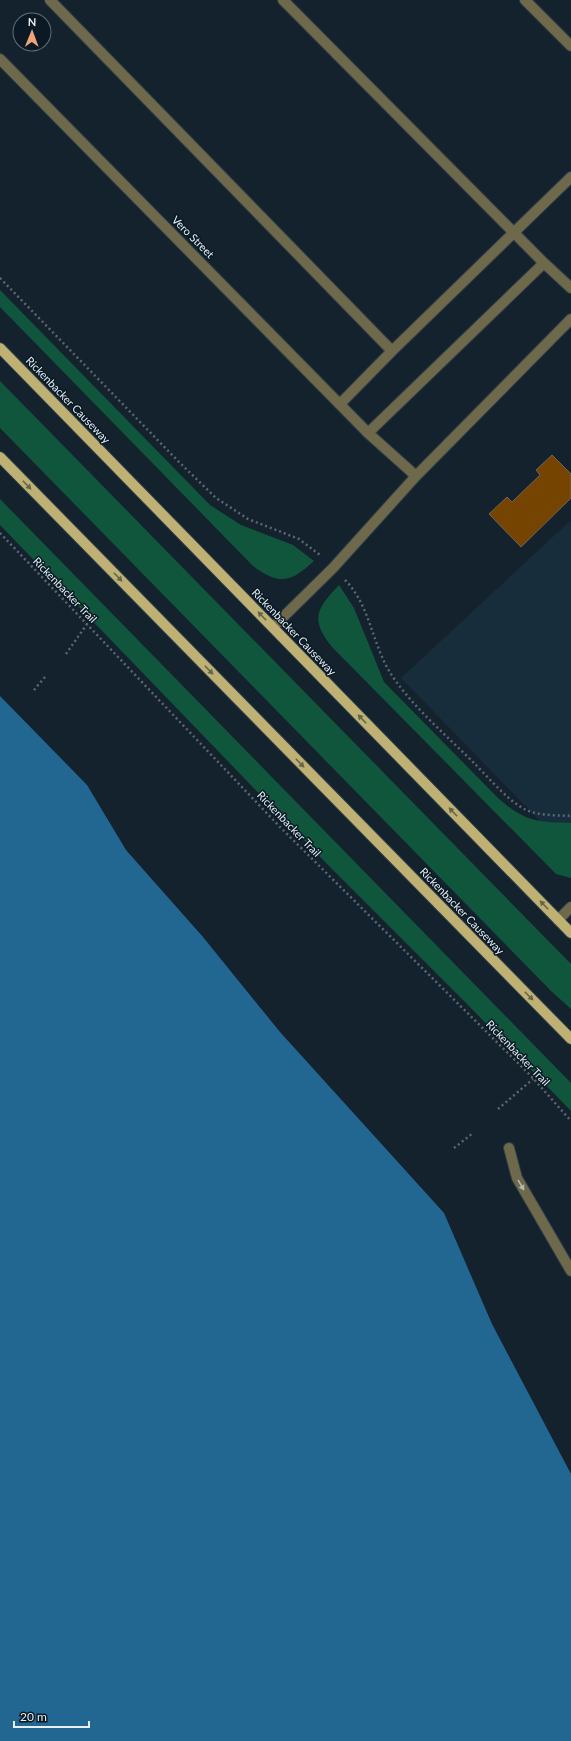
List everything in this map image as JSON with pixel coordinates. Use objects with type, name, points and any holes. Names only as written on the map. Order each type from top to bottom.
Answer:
[{"type":"main road","name":"Rickenbacker Causeway","points":[[0,348],[571,933]]},
{"type":"main road","name":"Rickenbacker Causeway","points":[[0,457],[571,1039]]},
{"type":"lane","points":[[50,0],[392,351]]},
{"type":"lane","points":[[283,0],[513,233],[571,288]]},
{"type":"lane","points":[[525,0],[571,46]]},
{"type":"lane","name":"Vero Street","points":[[0,59],[368,433],[416,476]]},
{"type":"lane","points":[[340,404],[392,351],[571,177]]},
{"type":"lane","points":[[368,433],[544,263]]},
{"type":"lane","points":[[273,627],[333,568],[416,476],[571,319]]},
{"type":"lane","points":[[558,920],[571,907]]},
{"type":"lane","points":[[509,1148],[517,1178],[571,1271]]},
{"type":"path","points":[[0,278],[216,498],[242,516],[299,539],[319,554]]},
{"type":"path","name":"Rickenbacker Trail","points":[[0,533],[279,826],[533,1079],[571,1121]]},
{"type":"path","points":[[347,581],[356,592],[361,602],[388,670],[429,718],[497,786],[526,810],[543,815],[571,816]]},
{"type":"path","points":[[66,654],[87,624]]},
{"type":"path","points":[[34,690],[45,677]]},
{"type":"path","points":[[498,1109],[533,1079]]},
{"type":"path","points":[[454,1148],[473,1133]]},
{"type":"shaded area","points":[[571,520],[571,853],[401,678]]},
{"type":"green space","points":[[0,290],[210,505],[241,525],[293,545],[314,561],[299,573],[285,579],[271,577],[253,566],[0,307]]},
{"type":"green space","points":[[0,381],[571,964],[571,1009],[551,991],[0,428]]},
{"type":"green space","points":[[0,499],[571,1083],[571,1111],[470,1007],[327,864],[0,525]]},
{"type":"green space","points":[[339,585],[354,608],[384,682],[507,806],[532,819],[549,822],[571,823],[571,878],[556,874],[332,647],[325,638],[318,622],[321,608],[331,593]]},
{"type":"water","points":[[0,696],[87,785],[126,850],[203,937],[280,1032],[444,1213],[492,1324],[571,1474],[571,1741],[0,1741]]},
{"type":"building","points":[[552,455],[571,474],[571,498],[521,547],[489,514],[507,497],[512,502],[540,475],[536,470]]}]
